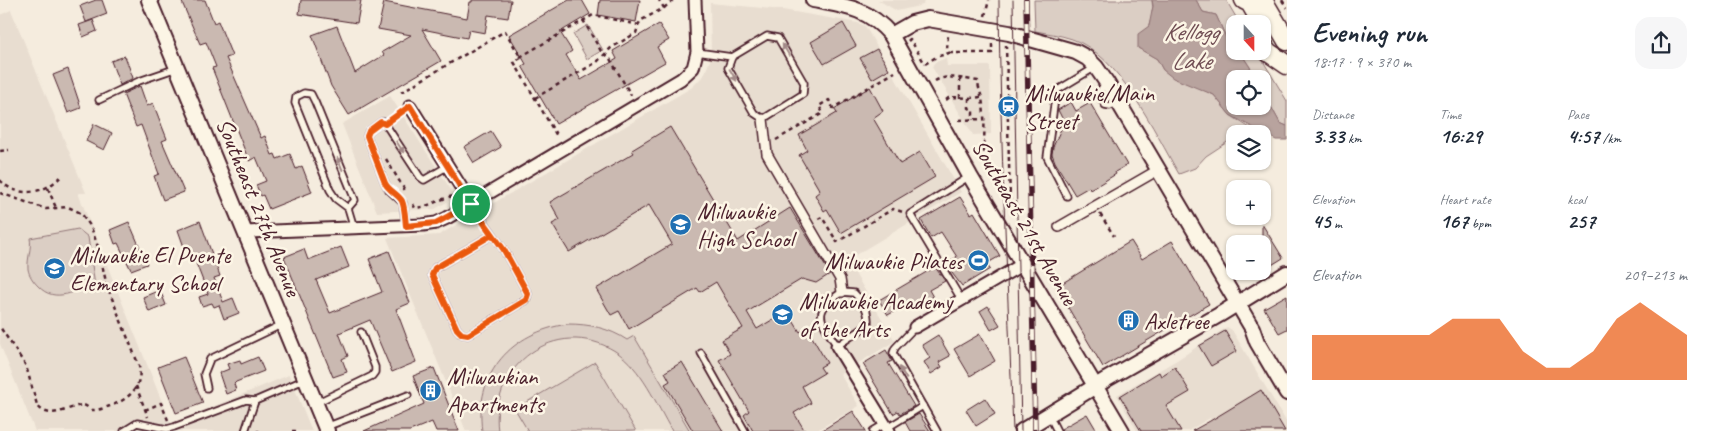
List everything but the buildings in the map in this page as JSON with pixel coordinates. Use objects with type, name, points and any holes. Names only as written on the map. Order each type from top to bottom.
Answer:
[{"type":"main road","points":[[1238,0],[1246,15]]},
{"type":"main road","points":[[1244,0],[1250,3],[1273,30]]},
{"type":"main road","points":[[1262,0],[1273,30]]},
{"type":"main road","points":[[1271,54],[1287,65]]},
{"type":"street","name":"Southeast 27th Avenue","points":[[150,0],[326,429]]},
{"type":"street","points":[[245,232],[406,226],[436,223],[637,105],[681,78],[693,68],[697,52],[695,0]]},
{"type":"street","name":"Southeast 21st Avenue","points":[[813,0],[847,3],[869,14],[882,24],[891,35],[970,176],[1122,431]]},
{"type":"street","points":[[891,35],[918,21],[935,19],[1009,33],[1076,52],[1096,66],[1237,303],[1287,393]]},
{"type":"street","points":[[410,106],[471,204]]},
{"type":"street","points":[[763,118],[767,154],[840,279],[842,292]]},
{"type":"street","points":[[1059,227],[1158,170]]},
{"type":"street","points":[[915,327],[1023,264]]},
{"type":"street","points":[[1022,431],[1219,316],[1287,272]]},
{"type":"street","points":[[837,346],[887,428]]},
{"type":"lane","points":[[767,36],[778,38],[804,82],[804,94],[763,118],[754,113],[728,68],[732,57],[767,36]]},
{"type":"lane","points":[[697,52],[732,57]]},
{"type":"lane","points":[[1067,196],[1047,156],[1056,91],[1096,66]]},
{"type":"lane","points":[[99,100],[140,81],[177,68]]},
{"type":"lane","points":[[348,208],[355,200],[315,102],[311,94],[304,93],[296,97],[295,103],[330,190],[336,199],[348,208],[354,228]]},
{"type":"lane","points":[[406,226],[403,203],[401,199],[389,190],[385,183],[367,136],[373,127],[381,122],[385,124],[420,177],[424,180],[448,166]]},
{"type":"lane","points":[[961,299],[910,214],[970,176]]},
{"type":"lane","points":[[471,204],[504,250],[528,294],[526,300],[510,310],[468,335],[462,334],[457,329],[432,275],[435,268],[492,235]]},
{"type":"lane","points":[[842,292],[854,293],[864,304],[868,325],[837,346],[823,324],[821,312],[826,302],[842,292]]},
{"type":"lane","points":[[207,388],[204,374],[210,359],[283,324]]},
{"type":"lane","points":[[915,327],[895,348],[893,353],[937,431]]},
{"type":"lane","points":[[315,403],[372,376],[375,372],[375,367],[360,332]]},
{"type":"lane","points":[[701,353],[745,431]]},
{"type":"lane","points":[[124,431],[137,423],[167,429],[174,427],[246,400],[255,401],[306,379]]},
{"type":"lane","points":[[326,429],[408,395]]},
{"type":"lane","points":[[245,431],[255,401]]},
{"type":"lane","points":[[873,431],[887,428],[922,406]]},
{"type":"lane","points":[[1048,415],[1056,431]]},
{"type":"path","points":[[659,0],[664,8]]},
{"type":"path","points":[[535,98],[597,62],[611,48],[636,34],[640,21],[664,8],[674,0]]},
{"type":"path","points":[[984,18],[989,0]]},
{"type":"path","points":[[1282,0],[1287,8]]},
{"type":"path","points":[[564,148],[514,62],[593,15],[639,25]]},
{"type":"path","points":[[583,20],[600,51],[610,58],[637,105]]},
{"type":"path","points":[[401,92],[505,31],[511,46],[520,57]]},
{"type":"path","points":[[947,36],[947,50],[949,53]]},
{"type":"path","points":[[904,43],[910,40],[925,64],[936,57],[949,53],[992,53]]},
{"type":"path","points":[[1006,45],[1008,185],[1010,202]]},
{"type":"path","points":[[766,146],[823,113],[818,106],[829,100],[833,108],[895,72]]},
{"type":"path","points":[[935,81],[939,78],[960,78],[978,81],[978,92],[982,97],[984,119],[983,163]]},
{"type":"path","points":[[960,78],[960,98]]},
{"type":"path","points":[[946,100],[950,98],[982,97]]},
{"type":"path","points":[[969,98],[969,108],[972,110],[973,120]]},
{"type":"path","points":[[385,124],[410,106]]},
{"type":"path","points":[[959,120],[984,119]]},
{"type":"path","points":[[0,151],[10,150]]},
{"type":"path","points":[[383,153],[406,192]]},
{"type":"path","points":[[0,180],[17,191],[34,193],[48,188],[64,174]]},
{"type":"path","points":[[48,188],[56,208]]},
{"type":"path","points":[[411,200],[415,208],[426,207],[441,198],[454,195],[453,192]]},
{"type":"path","points":[[0,193],[46,209],[68,207],[81,213],[91,227],[98,247],[107,286],[139,366],[140,375],[136,386],[125,400],[96,410],[81,405],[55,413],[42,410],[38,405],[26,366],[0,327]]},
{"type":"path","points":[[1096,206],[1114,236]]},
{"type":"path","points":[[822,217],[837,242],[893,209],[910,214]]},
{"type":"path","points":[[136,386],[152,425]]},
{"type":"path","points":[[145,410],[161,403],[170,425],[174,427]]},
{"type":"shaded area","points":[[878,0],[924,0],[923,5],[897,11]]},
{"type":"shaded area","points":[[1034,0],[1152,0],[1151,19],[1138,48],[1157,59],[1163,70],[1214,95],[1226,110],[1226,115],[1230,115],[1245,125],[1226,125],[1226,143],[1206,156],[1195,168],[1179,174],[1134,97],[1120,77],[1105,61],[1089,47],[1072,39],[1035,31]]},
{"type":"shaded area","points":[[1196,0],[1226,0],[1235,15],[1226,15],[1226,37],[1216,15],[1203,12]]},
{"type":"shaded area","name":"Milwaukie High School","points":[[710,3],[783,10],[858,23],[865,26],[961,192],[847,260],[895,341],[840,374],[859,406],[819,429],[820,431],[466,431],[387,238],[439,235],[691,88],[704,75],[711,58]]},
{"type":"shaded area","name":"Milwaukie El Puente Elementary School","points":[[11,10],[86,193],[78,193],[171,424],[289,375],[312,431],[35,431],[0,344],[0,15]]},
{"type":"shaded area","points":[[588,25],[603,50],[587,59],[573,34]]},
{"type":"shaded area","points":[[946,58],[947,66],[990,66],[991,134],[973,135],[932,67],[934,63]]},
{"type":"shaded area","points":[[1245,60],[1262,60],[1268,70],[1252,70]]},
{"type":"shaded area","points":[[1271,74],[1287,101],[1287,126],[1280,123],[1271,107]]},
{"type":"shaded area","points":[[390,96],[453,193],[452,199],[435,209],[377,212],[342,124]]},
{"type":"shaded area","points":[[78,229],[88,237],[95,286],[59,295],[45,292],[30,276],[28,265],[30,238]]},
{"type":"shaded area","points":[[568,324],[599,328],[613,332],[627,340],[634,336],[690,431],[672,431],[648,387],[625,358],[593,341],[571,339],[550,343],[531,353],[516,367],[504,386],[498,407],[498,431],[482,431],[481,410],[484,391],[491,374],[501,359],[514,346],[530,336]]},
{"type":"shaded area","points":[[1227,327],[1232,330],[1287,423],[1287,431],[1217,431],[1210,418],[1188,431],[1137,431],[1117,395],[1177,360]]},
{"type":"shaded area","points":[[595,362],[636,431],[528,431],[515,409]]},
{"type":"water","name":"Kellogg Lake","points":[[1152,0],[1196,0],[1203,12],[1216,15],[1226,37],[1226,60],[1245,60],[1252,70],[1226,70],[1226,110],[1214,95],[1173,78],[1163,70],[1157,59],[1138,48],[1138,34],[1149,26],[1153,6]]},
{"type":"water","name":"Kellogg Lake","points":[[1271,107],[1280,123],[1287,126],[1287,140],[1276,140],[1271,137],[1271,125],[1248,125],[1230,115],[1271,115]]},
{"type":"tram line","points":[[999,0],[1013,431]]},
{"type":"tram line","points":[[1013,0],[1021,431]]},
{"type":"railway","points":[[1026,0],[1035,431]]},
{"type":"place","name":"Milwaukie/Main Street","points":[[1009,107]]},
{"type":"place","name":"Milwaukie High School","points":[[681,225]]},
{"type":"place","name":"Milwaukie Pilates","points":[[979,261]]},
{"type":"place","name":"Milwaukie El Puente Elementary School","points":[[54,269]]},
{"type":"place","name":"Milwaukie Academy of the Arts","points":[[783,315]]},
{"type":"place","name":"Axletree","points":[[1128,321]]},
{"type":"place","name":"Milwaukian Apartments","points":[[431,390]]},
{"type":"route","points":[[471,204],[410,106],[385,124],[381,122],[369,131],[367,136],[385,183],[389,190],[401,199],[403,203],[406,226],[436,223],[471,204],[492,235],[435,268],[432,275],[457,329],[462,334],[468,335],[526,300],[528,294],[504,250],[471,204]]}]
